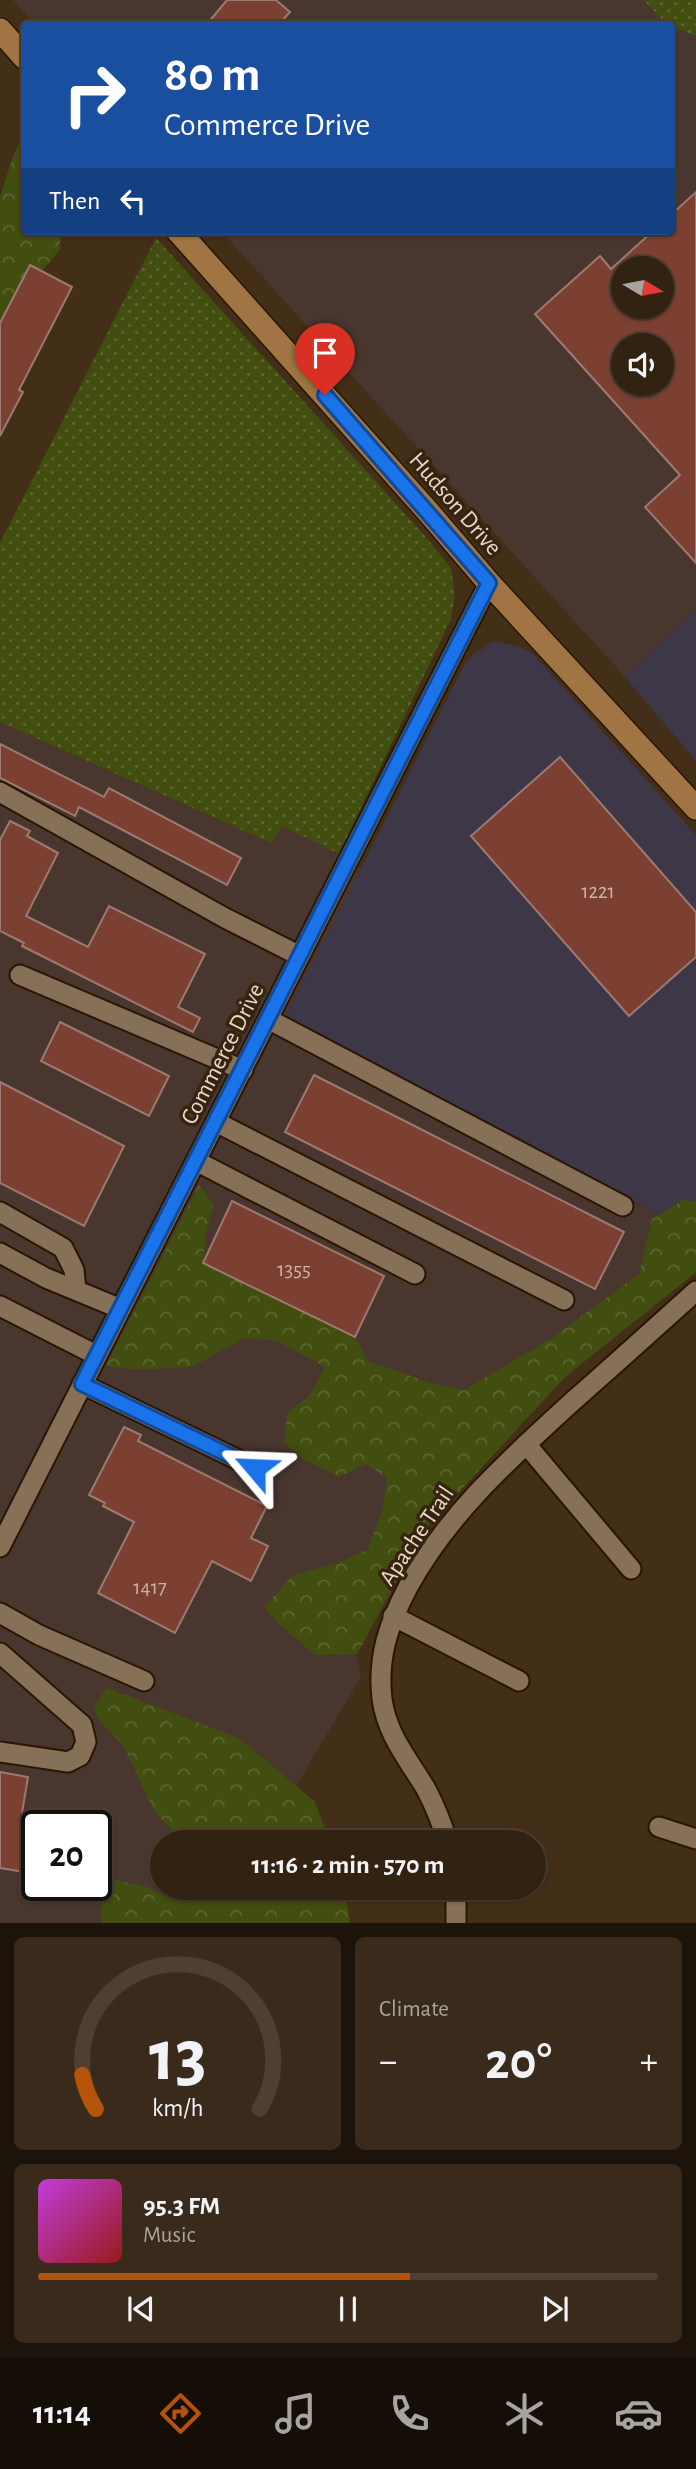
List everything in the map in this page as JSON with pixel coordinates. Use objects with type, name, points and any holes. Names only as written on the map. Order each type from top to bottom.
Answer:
[{"type":"main road","points":[[0,30],[21,54]]},
{"type":"main road","name":"Hudson Drive","points":[[182,235],[489,583],[696,808]]},
{"type":"street","name":"Commerce Drive","points":[[0,1547],[489,583]]},
{"type":"street","points":[[0,792],[225,918],[300,956]]},
{"type":"street","points":[[20,975],[243,1070]]},
{"type":"street","points":[[268,1019],[623,1206]]},
{"type":"street","points":[[216,1122],[564,1300]]},
{"type":"street","points":[[197,1161],[415,1274]]},
{"type":"street","points":[[0,1212],[63,1248],[74,1270],[76,1290]]},
{"type":"street","points":[[0,1253],[46,1278],[121,1309]]},
{"type":"street","name":"Apache Trail","points":[[443,1830],[433,1804],[398,1746],[384,1711],[381,1668],[393,1616],[440,1536],[477,1490],[695,1292]]},
{"type":"street","points":[[0,1306],[96,1355]]},
{"type":"street","points":[[82,1384],[255,1468]]},
{"type":"street","points":[[526,1444],[631,1569]]},
{"type":"street","points":[[0,1613],[39,1635],[144,1681]]},
{"type":"street","points":[[393,1616],[519,1681]]},
{"type":"street","points":[[0,1653],[82,1725],[86,1742],[80,1756],[68,1762],[0,1752]]},
{"type":"street","points":[[659,1827],[696,1839]]},
{"type":"street","points":[[456,1900],[456,1923]]},
{"type":"shaded area","points":[[13,0],[643,0],[664,21],[32,21]]},
{"type":"shaded area","points":[[675,28],[696,36],[696,609],[625,677],[225,235],[675,235]]},
{"type":"shaded area","points":[[696,609],[696,761],[625,677]]},
{"type":"shaded area","points":[[494,641],[517,646],[532,653],[696,835],[696,1201],[683,1200],[659,1215],[285,1017],[465,664],[474,654]]},
{"type":"shaded area","points":[[0,722],[271,843],[282,826],[339,854],[361,869],[285,1017],[659,1215],[683,1200],[696,1201],[696,1272],[565,1377],[424,1530],[357,1654],[361,1677],[296,1786],[256,1830],[150,1830],[150,1900],[191,1900],[171,1923],[0,1923]]},
{"type":"green space","points":[[643,0],[696,0],[696,36],[675,28],[675,21],[664,21]]},
{"type":"green space","points":[[21,141],[21,235],[61,235],[60,249],[0,323],[0,197],[13,156]]},
{"type":"green space","points":[[156,238],[451,568],[455,594],[451,619],[339,854],[282,826],[271,843],[0,722],[0,543]]},
{"type":"green space","points":[[199,1185],[214,1204],[206,1232],[203,1263],[355,1337],[368,1361],[431,1383],[464,1390],[552,1338],[639,1274],[652,1219],[683,1200],[696,1201],[696,1272],[565,1377],[424,1530],[357,1654],[315,1655],[264,1607],[293,1575],[338,1563],[368,1549],[382,1512],[387,1478],[366,1464],[339,1477],[303,1459],[284,1442],[287,1413],[310,1395],[325,1367],[277,1341],[244,1338],[192,1367],[142,1370],[106,1366]]},
{"type":"green space","points":[[107,1688],[239,1738],[315,1802],[325,1830],[172,1830],[154,1811],[123,1745],[100,1722],[93,1708]]},
{"type":"green space","points":[[114,1880],[150,1889],[150,1900],[346,1900],[350,1919],[349,1923],[102,1923],[101,1901],[112,1901]]},
{"type":"building","points":[[227,0],[276,0],[290,12],[282,21],[210,21]]},
{"type":"building","points":[[696,192],[696,563],[645,507],[680,475],[535,314],[600,256],[611,269],[611,319],[674,319],[674,256],[625,256],[649,235],[675,235],[675,211]]},
{"type":"building","points":[[30,265],[72,287],[19,390],[23,392],[0,436],[0,323]]},
{"type":"building","points":[[0,744],[104,797],[109,788],[241,858],[227,885],[79,807],[75,816],[0,778]]},
{"type":"building","points":[[560,757],[696,912],[696,957],[629,1016],[471,836]]},
{"type":"building","points":[[10,821],[30,831],[27,836],[58,853],[26,916],[88,947],[109,906],[205,954],[178,1007],[200,1018],[193,1032],[22,946],[24,943],[0,931],[0,840]]},
{"type":"building","points":[[60,1022],[169,1076],[149,1116],[41,1061]]},
{"type":"building","points":[[314,1075],[624,1232],[595,1289],[285,1132]]},
{"type":"building","points":[[0,1082],[124,1146],[84,1226],[0,1183]]},
{"type":"building","points":[[232,1201],[384,1276],[355,1337],[203,1263]]},
{"type":"building","points":[[124,1427],[141,1435],[138,1441],[267,1506],[251,1538],[268,1546],[251,1581],[212,1561],[175,1633],[98,1593],[134,1522],[103,1506],[105,1503],[89,1495]]},
{"type":"building","points":[[0,1772],[28,1777],[21,1810],[21,1871],[0,1868]]},
{"type":"route","points":[[255,1468],[82,1384],[489,583],[325,395]]}]
